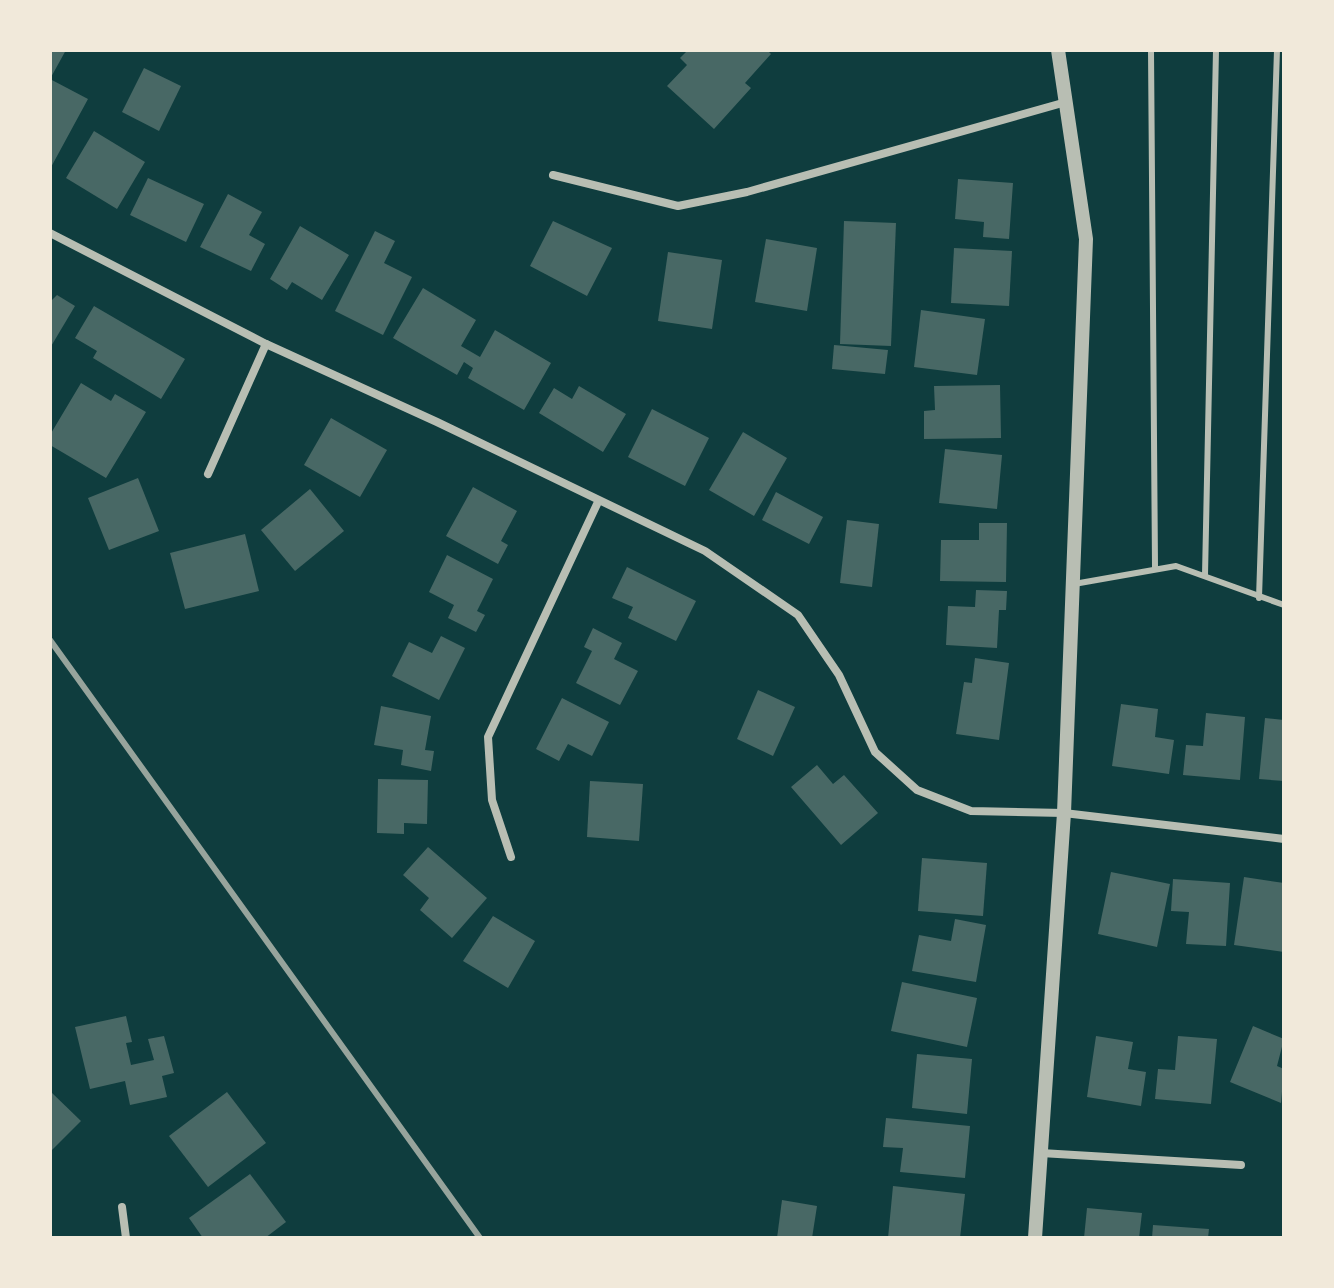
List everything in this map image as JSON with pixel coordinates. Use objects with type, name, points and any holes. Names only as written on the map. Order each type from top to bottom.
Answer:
[{"type":"street","points":[[1035,1238],[1064,813],[1086,239],[1058,50]]},
{"type":"street","points":[[553,175],[678,206],[747,192],[1066,102]]},
{"type":"street","points":[[50,233],[266,344],[705,551],[798,615],[839,675],[875,752],[917,790],[971,811],[1064,813],[1284,839]]},
{"type":"street","points":[[208,474],[266,344]]},
{"type":"street","points":[[511,857],[492,800],[488,737],[598,502]]},
{"type":"street","points":[[1041,1153],[1241,1165]]},
{"type":"street","points":[[122,1207],[126,1238]]},
{"type":"lane","points":[[1151,50],[1155,567]]},
{"type":"lane","points":[[1205,575],[1216,50]]},
{"type":"lane","points":[[1259,598],[1277,50]]},
{"type":"lane","points":[[1074,584],[1155,567],[1176,566],[1284,605]]},
{"type":"building","points":[[50,50],[66,50],[50,79]]},
{"type":"building","points":[[688,50],[767,50],[771,54],[745,83],[751,88],[714,129],[667,86],[687,65],[680,58]]},
{"type":"building","points":[[144,68],[181,86],[159,131],[122,112]]},
{"type":"building","points":[[50,79],[88,99],[50,169]]},
{"type":"building","points":[[94,131],[145,162],[117,209],[66,178]]},
{"type":"building","points":[[148,178],[204,204],[186,242],[130,215]]},
{"type":"building","points":[[958,179],[1013,183],[1009,239],[983,237],[984,222],[955,219]]},
{"type":"building","points":[[228,194],[262,212],[249,235],[265,244],[251,271],[200,247]]},
{"type":"building","points":[[553,221],[612,248],[587,296],[530,266]]},
{"type":"building","points":[[844,221],[896,223],[891,346],[840,344]]},
{"type":"building","points":[[300,226],[349,255],[322,300],[292,282],[287,290],[270,279]]},
{"type":"building","points":[[375,231],[395,241],[384,263],[412,277],[383,335],[335,311]]},
{"type":"building","points":[[766,239],[817,248],[807,311],[755,302]]},
{"type":"building","points":[[954,248],[1012,251],[1009,306],[951,303]]},
{"type":"building","points":[[668,252],[722,260],[712,329],[658,321]]},
{"type":"building","points":[[423,288],[476,320],[461,346],[480,357],[495,330],[551,363],[524,410],[468,378],[473,368],[464,362],[457,375],[393,338]]},
{"type":"building","points":[[57,295],[75,306],[50,348],[50,302]]},
{"type":"building","points":[[94,306],[185,359],[161,399],[93,358],[97,351],[75,338]]},
{"type":"building","points":[[921,310],[985,319],[977,375],[914,367]]},
{"type":"building","points":[[834,345],[888,350],[885,374],[832,369]]},
{"type":"building","points":[[81,383],[111,401],[115,394],[146,412],[106,478],[50,445],[50,435]]},
{"type":"building","points":[[1000,385],[1001,438],[924,439],[924,411],[935,410],[934,386]]},
{"type":"building","points":[[579,386],[626,414],[603,452],[539,413],[554,388],[572,399]]},
{"type":"building","points":[[652,409],[709,438],[685,486],[628,457]]},
{"type":"building","points":[[331,418],[387,450],[360,497],[304,465]]},
{"type":"building","points":[[743,432],[787,458],[754,516],[709,490]]},
{"type":"building","points":[[945,449],[1002,455],[997,509],[939,503]]},
{"type":"building","points":[[138,478],[159,531],[109,550],[88,498]]},
{"type":"building","points":[[473,487],[517,511],[501,541],[508,545],[498,564],[446,536]]},
{"type":"building","points":[[310,489],[344,531],[295,571],[261,530]]},
{"type":"building","points":[[776,492],[823,517],[809,544],[762,520]]},
{"type":"building","points":[[847,520],[879,524],[872,587],[840,583]]},
{"type":"building","points":[[979,523],[1007,523],[1006,582],[940,581],[941,540],[979,540]]},
{"type":"building","points":[[245,534],[259,591],[185,609],[170,553]]},
{"type":"building","points":[[447,555],[493,579],[477,611],[485,615],[476,632],[448,618],[454,605],[429,592]]},
{"type":"building","points":[[627,567],[696,601],[676,641],[628,618],[633,607],[612,598]]},
{"type":"building","points":[[976,590],[1007,591],[1006,610],[999,610],[997,648],[946,645],[948,606],[975,607]]},
{"type":"building","points":[[593,628],[622,643],[614,659],[638,671],[620,705],[576,683],[592,651],[584,647]]},
{"type":"building","points":[[441,636],[465,648],[439,700],[392,676],[409,642],[432,653]]},
{"type":"building","points":[[975,658],[1009,663],[999,740],[956,734],[964,682],[972,683]]},
{"type":"building","points":[[758,690],[795,707],[773,756],[737,739]]},
{"type":"building","points":[[562,698],[609,722],[592,756],[568,744],[559,761],[536,749]]},
{"type":"building","points":[[1121,704],[1158,709],[1155,737],[1174,740],[1169,774],[1112,766]]},
{"type":"building","points":[[381,706],[431,716],[425,750],[434,751],[431,771],[401,765],[403,750],[374,745]]},
{"type":"building","points":[[1206,713],[1245,717],[1240,780],[1183,775],[1186,745],[1203,746]]},
{"type":"building","points":[[1265,718],[1284,720],[1284,781],[1259,779]]},
{"type":"building","points":[[817,765],[833,784],[844,775],[878,813],[841,845],[791,787]]},
{"type":"building","points":[[378,779],[428,780],[427,824],[404,823],[404,834],[377,833]]},
{"type":"building","points":[[590,781],[643,784],[639,841],[587,837]]},
{"type":"building","points":[[428,847],[487,898],[452,938],[420,910],[429,898],[403,875]]},
{"type":"building","points":[[922,858],[987,863],[983,916],[918,911]]},
{"type":"building","points":[[1111,872],[1170,884],[1157,947],[1098,934]]},
{"type":"building","points":[[1244,877],[1284,883],[1284,952],[1234,945]]},
{"type":"building","points":[[1173,879],[1230,883],[1226,946],[1186,944],[1189,912],[1171,911]]},
{"type":"building","points":[[493,916],[535,941],[508,988],[463,961]]},
{"type":"building","points":[[955,919],[986,925],[976,982],[912,971],[919,935],[951,941]]},
{"type":"building","points":[[902,982],[977,998],[967,1047],[891,1031]]},
{"type":"building","points":[[126,1016],[132,1042],[126,1043],[131,1065],[154,1060],[148,1039],[164,1036],[174,1073],[162,1076],[167,1097],[130,1105],[125,1081],[90,1089],[75,1027]]},
{"type":"building","points":[[1253,1026],[1284,1039],[1277,1066],[1284,1069],[1281,1103],[1230,1082]]},
{"type":"building","points":[[1096,1036],[1133,1042],[1128,1069],[1146,1072],[1141,1106],[1087,1097]]},
{"type":"building","points":[[1178,1036],[1217,1039],[1211,1104],[1155,1099],[1158,1069],[1175,1070]]},
{"type":"building","points":[[917,1054],[972,1059],[967,1114],[912,1108]]},
{"type":"building","points":[[50,1091],[81,1121],[50,1152]]},
{"type":"building","points":[[227,1092],[266,1143],[208,1187],[169,1136]]},
{"type":"building","points":[[886,1118],[970,1126],[965,1178],[900,1172],[903,1148],[883,1147]]},
{"type":"building","points":[[250,1174],[286,1222],[265,1238],[203,1238],[189,1218]]},
{"type":"building","points":[[893,1186],[965,1194],[960,1238],[888,1238]]},
{"type":"building","points":[[782,1200],[817,1206],[812,1238],[777,1238]]},
{"type":"building","points":[[1087,1208],[1142,1213],[1139,1238],[1084,1238]]},
{"type":"building","points":[[1153,1225],[1209,1229],[1208,1238],[1152,1238]]},
{"type":"railway","points":[[50,640],[480,1238]]}]
